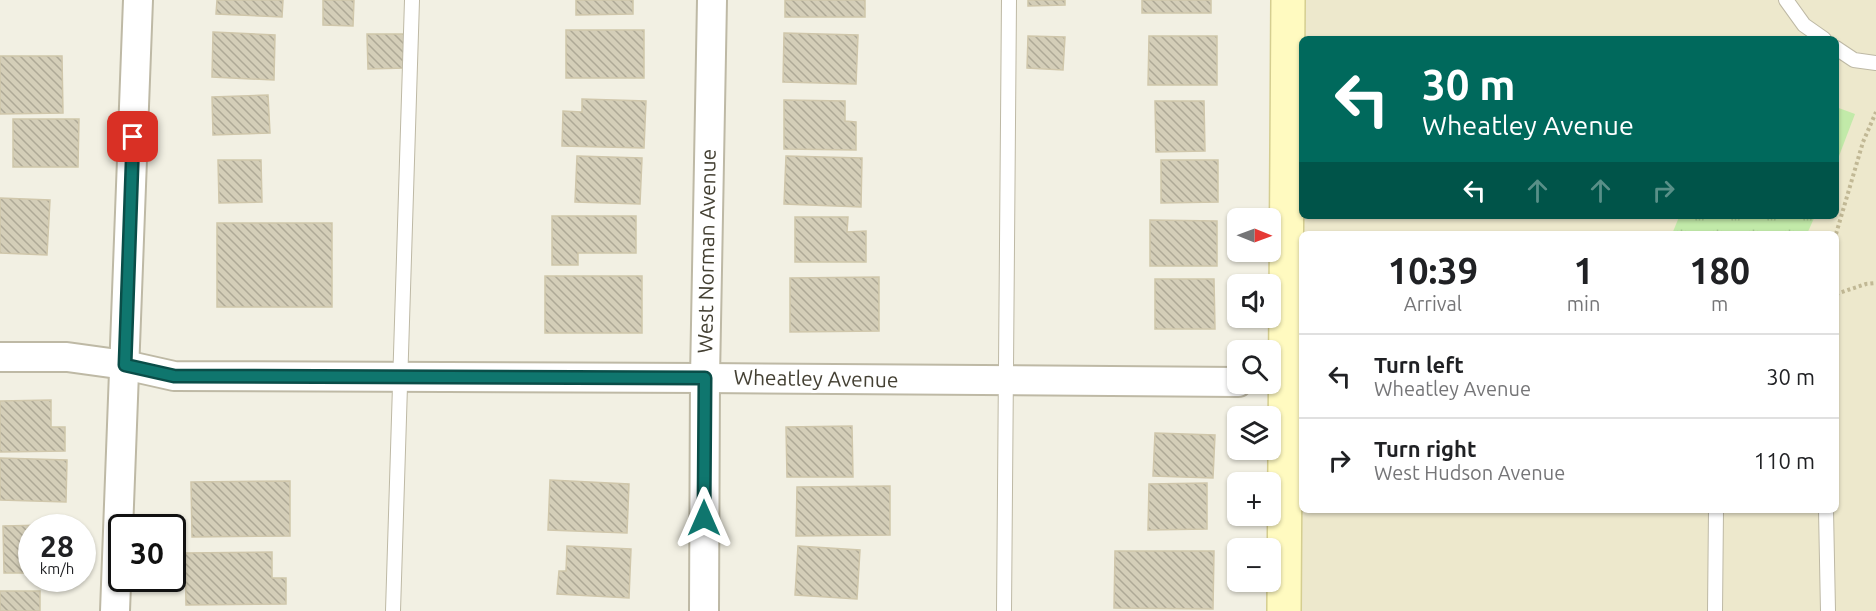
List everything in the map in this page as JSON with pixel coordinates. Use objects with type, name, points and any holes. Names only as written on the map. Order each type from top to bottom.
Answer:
[{"type":"street","points":[[115,611],[138,0]]},
{"type":"street","name":"West Norman Avenue","points":[[704,611],[705,378],[712,0]]},
{"type":"street","points":[[1279,340],[1288,0]]},
{"type":"street","name":"Wheatley Avenue","points":[[0,357],[67,357],[125,365],[174,376],[1227,382]]},
{"type":"street","points":[[1278,394],[1284,611]]},
{"type":"lane","points":[[393,611],[412,0]]},
{"type":"lane","points":[[1004,611],[1009,0]]},
{"type":"lane","points":[[1786,0],[1804,25],[1820,36]]},
{"type":"lane","points":[[1839,50],[1854,60],[1876,63]]},
{"type":"lane","points":[[1715,611],[1716,513]]},
{"type":"lane","points":[[1826,513],[1828,611]]},
{"type":"path","points":[[1837,231],[1863,142],[1876,112]]},
{"type":"path","points":[[1839,293],[1876,283]]},
{"type":"shaded area","points":[[1288,0],[1876,0],[1876,611],[1284,611]]},
{"type":"green space","points":[[1839,108],[1855,114],[1839,156]]},
{"type":"green space","points":[[1678,219],[1814,219],[1808,231],[1673,231]]},
{"type":"building","points":[[217,0],[283,0],[282,17],[216,14]]},
{"type":"building","points":[[323,0],[354,0],[353,26],[323,25]]},
{"type":"building","points":[[576,0],[633,0],[633,14],[576,15]]},
{"type":"building","points":[[785,0],[865,0],[865,17],[785,17]]},
{"type":"building","points":[[1028,0],[1065,0],[1065,5],[1028,6]]},
{"type":"building","points":[[1142,0],[1211,0],[1211,13],[1142,13]]},
{"type":"building","points":[[566,30],[644,30],[644,78],[566,78]]},
{"type":"building","points":[[213,32],[275,35],[274,80],[212,77]]},
{"type":"building","points":[[784,33],[858,35],[856,84],[783,82]]},
{"type":"building","points":[[367,34],[405,34],[405,68],[368,69]]},
{"type":"building","points":[[1028,36],[1065,37],[1063,70],[1027,68]]},
{"type":"building","points":[[1149,36],[1217,36],[1217,85],[1148,85]]},
{"type":"building","points":[[0,56],[62,56],[63,113],[0,114]]},
{"type":"building","points":[[268,95],[270,133],[213,135],[212,97]]},
{"type":"building","points":[[582,99],[646,101],[644,148],[562,146],[563,111],[582,112]]},
{"type":"building","points":[[784,100],[845,101],[845,121],[856,122],[856,150],[784,149]]},
{"type":"building","points":[[1155,101],[1204,101],[1205,151],[1156,152]]},
{"type":"building","points":[[13,119],[79,119],[78,167],[13,167]]},
{"type":"building","points":[[577,156],[642,158],[640,204],[575,202]]},
{"type":"building","points":[[786,156],[862,158],[861,207],[784,204]]},
{"type":"building","points":[[218,160],[261,160],[262,202],[219,203]]},
{"type":"building","points":[[1161,160],[1218,160],[1218,202],[1161,203]]},
{"type":"building","points":[[0,198],[50,200],[47,255],[0,253]]},
{"type":"building","points":[[552,216],[636,216],[636,253],[578,253],[578,265],[552,265]]},
{"type":"building","points":[[795,217],[848,217],[847,232],[866,231],[866,262],[795,262]]},
{"type":"building","points":[[1150,220],[1217,221],[1217,266],[1150,266]]},
{"type":"building","points":[[217,223],[332,223],[332,307],[217,307]]},
{"type":"building","points":[[545,276],[642,276],[642,333],[545,333]]},
{"type":"building","points":[[879,277],[879,331],[790,332],[790,278]]},
{"type":"building","points":[[1155,279],[1214,279],[1215,329],[1155,329]]},
{"type":"building","points":[[51,400],[51,427],[65,427],[65,451],[0,452],[0,401]]},
{"type":"building","points":[[852,426],[853,477],[787,477],[786,427]]},
{"type":"building","points":[[1155,433],[1215,435],[1213,478],[1153,476]]},
{"type":"building","points":[[0,458],[67,460],[66,502],[0,500]]},
{"type":"building","points":[[550,480],[629,484],[627,533],[548,530]]},
{"type":"building","points":[[290,481],[290,536],[192,537],[191,482]]},
{"type":"building","points":[[1207,483],[1207,529],[1148,530],[1149,484]]},
{"type":"building","points":[[890,486],[890,535],[796,536],[797,487]]},
{"type":"building","points":[[3,526],[18,526],[18,573],[4,573]]},
{"type":"building","points":[[567,546],[631,549],[629,598],[557,594],[559,571],[566,571]]},
{"type":"building","points":[[798,546],[860,550],[857,599],[795,595]]},
{"type":"building","points":[[1115,551],[1214,551],[1213,609],[1114,608]]},
{"type":"building","points":[[272,552],[272,578],[286,578],[286,604],[186,605],[186,553]]},
{"type":"building","points":[[0,591],[40,592],[40,611],[0,611]]},
{"type":"route","points":[[133,137],[125,365],[174,376],[705,378],[704,518]]}]
